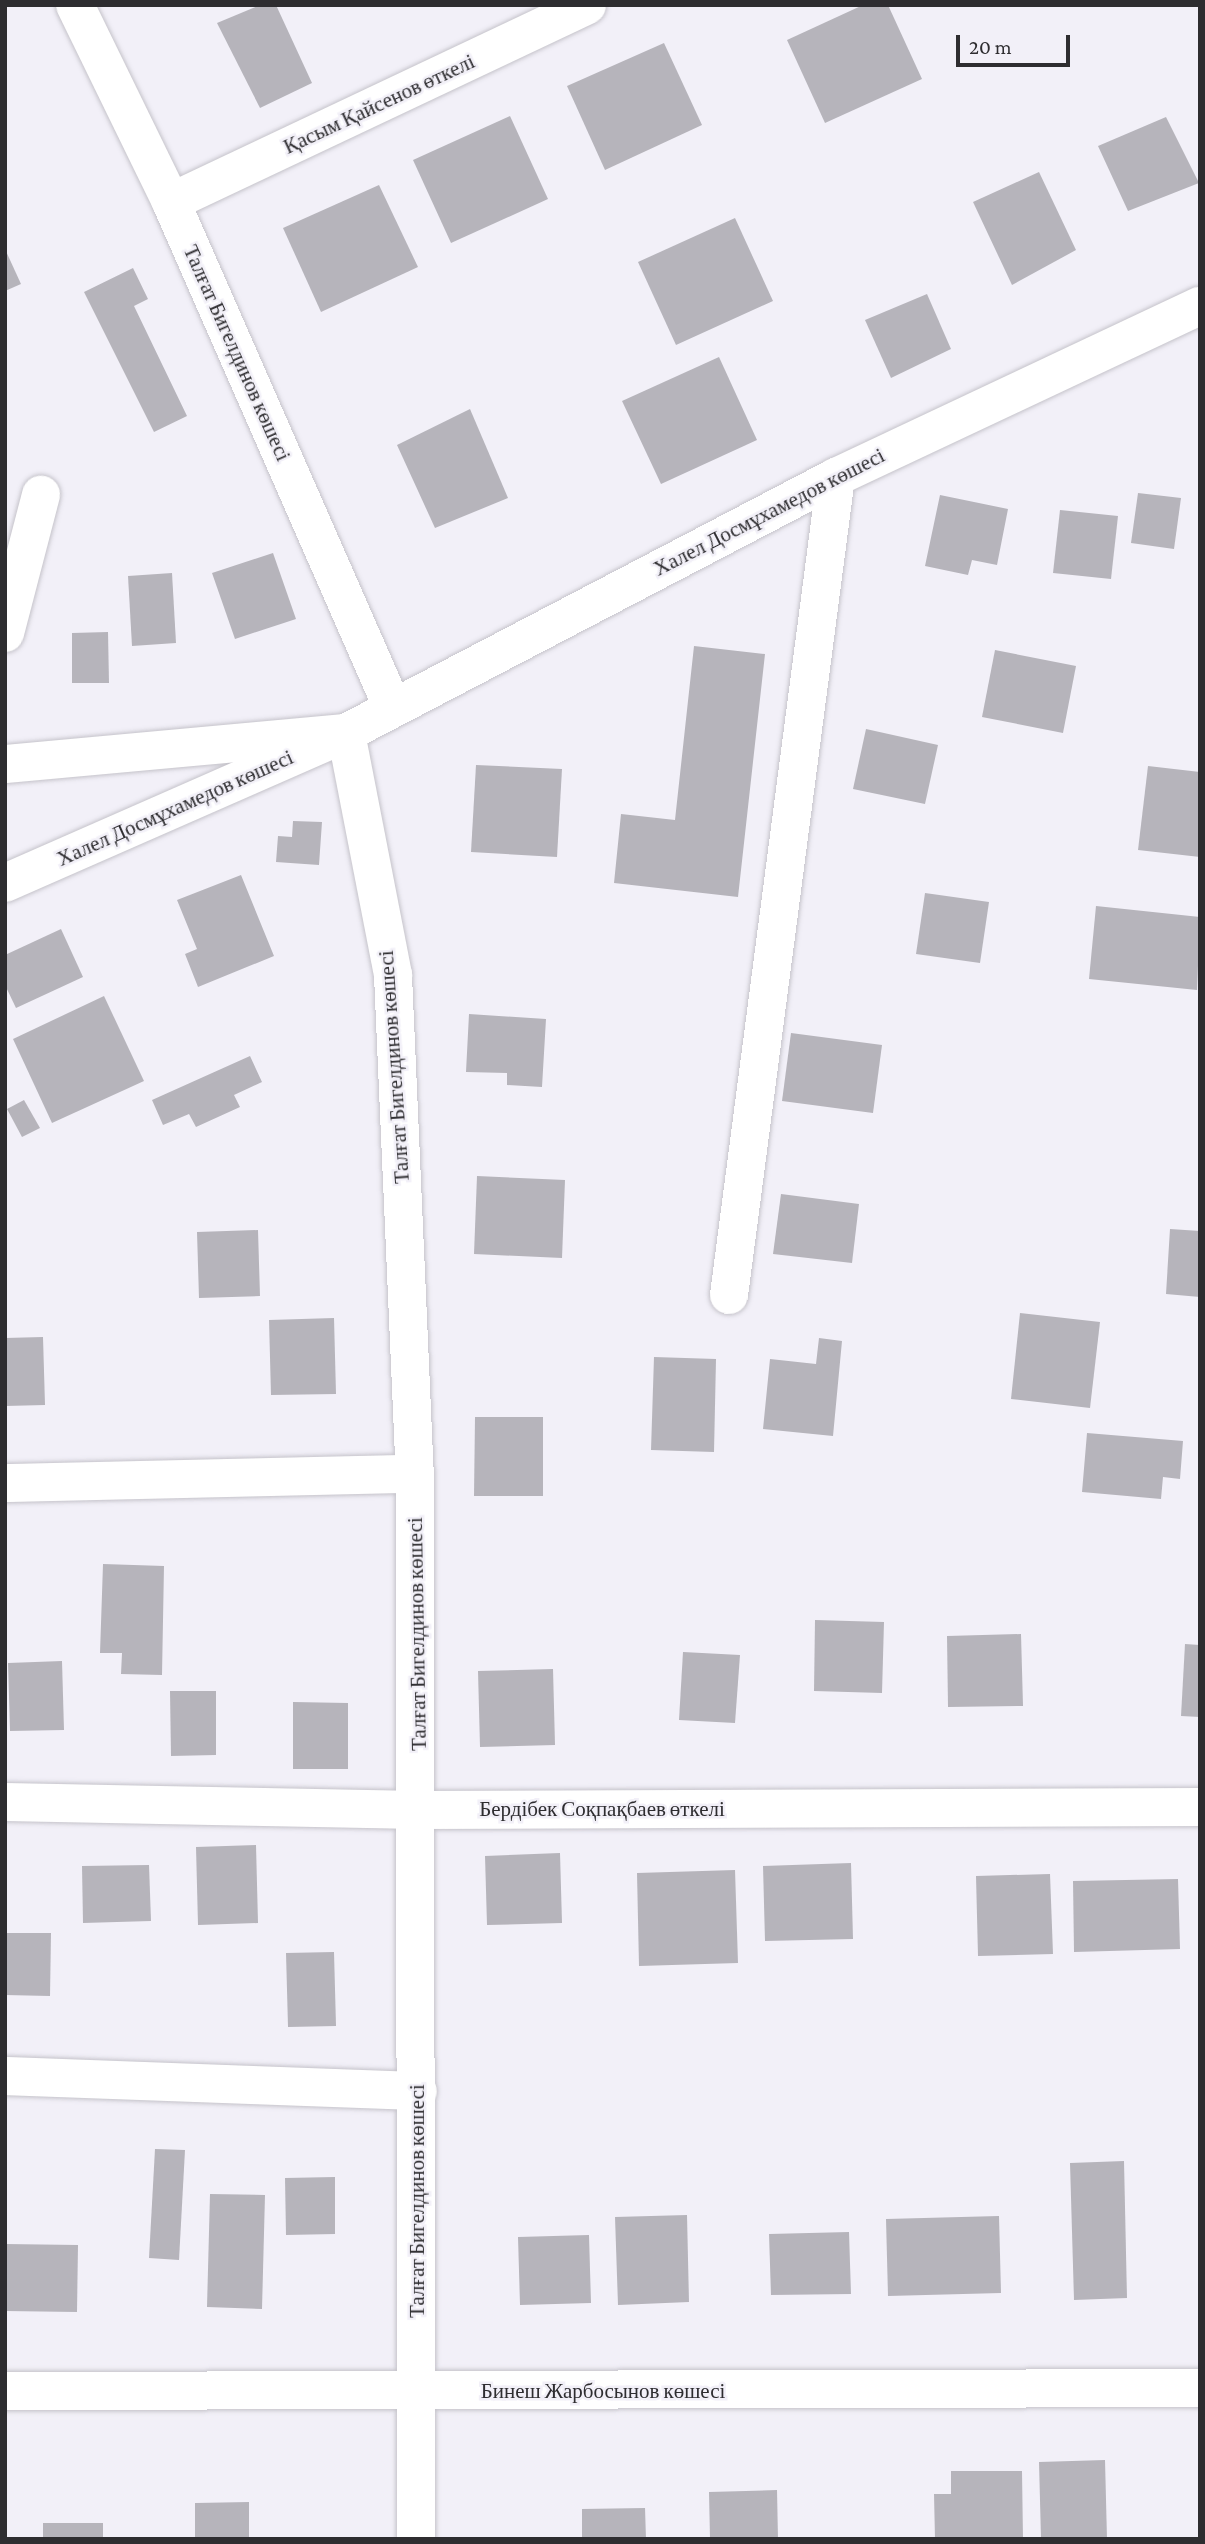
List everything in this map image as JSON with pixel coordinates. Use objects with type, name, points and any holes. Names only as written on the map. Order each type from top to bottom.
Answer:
[{"type":"street","name":"Талғат Бигелдинов көшесі","points":[[75,5],[171,202],[391,704]]},
{"type":"street","name":"Қасым Қайсенов өткелі","points":[[171,202],[587,5]]},
{"type":"street","name":"Халел Досмұхамедов көшесі","points":[[5,883],[346,733],[391,704],[836,477],[1200,306]]},
{"type":"street","points":[[729,1295],[836,477]]},
{"type":"street","points":[[5,633],[41,495]]},
{"type":"street","name":"Талғат Бигелдинов көшесі","points":[[346,733],[393,975],[415,1474],[419,1810],[416,2539]]},
{"type":"street","name":"Халел Досмұхамедов көшесі","points":[[5,764],[346,733]]},
{"type":"street","points":[[5,1483],[415,1474]]},
{"type":"street","name":"Бердібек Соқпақбаев өткелі","points":[[5,1802],[419,1810],[1200,1807]]},
{"type":"street","points":[[5,2076],[418,2091]]},
{"type":"street","name":"Бинеш Жарбосынов көшесі","points":[[5,2391],[1200,2388]]},
{"type":"building","points":[[260,5],[276,5],[312,83],[260,108],[217,23]]},
{"type":"building","points":[[863,5],[888,5],[922,79],[825,123],[787,40]]},
{"type":"building","points":[[664,43],[702,125],[605,170],[567,86]]},
{"type":"building","points":[[510,116],[548,199],[451,243],[413,160]]},
{"type":"building","points":[[1166,117],[1199,183],[1128,211],[1098,146]]},
{"type":"building","points":[[1039,172],[1076,250],[1012,285],[973,202]]},
{"type":"building","points":[[379,185],[418,267],[321,312],[283,228]]},
{"type":"building","points":[[735,218],[773,301],[676,345],[638,262]]},
{"type":"building","points":[[5,249],[21,284],[5,291]]},
{"type":"building","points":[[133,268],[148,299],[134,306],[187,416],[154,432],[84,292]]},
{"type":"building","points":[[927,294],[951,349],[891,378],[865,320]]},
{"type":"building","points":[[719,357],[757,440],[661,484],[622,401]]},
{"type":"building","points":[[470,409],[508,498],[435,528],[397,445]]},
{"type":"building","points":[[1138,493],[1181,498],[1174,549],[1131,543]]},
{"type":"building","points":[[940,495],[1008,509],[997,565],[972,560],[968,575],[925,566]]},
{"type":"building","points":[[1060,510],[1118,516],[1111,579],[1053,573]]},
{"type":"building","points":[[273,553],[296,619],[235,639],[212,573]]},
{"type":"building","points":[[172,573],[176,643],[132,646],[128,576]]},
{"type":"building","points":[[108,632],[109,683],[72,683],[72,633]]},
{"type":"building","points":[[694,646],[765,654],[738,897],[614,883],[621,814],[675,820]]},
{"type":"building","points":[[995,650],[1076,666],[1063,733],[982,717]]},
{"type":"building","points":[[866,729],[938,745],[925,804],[853,789]]},
{"type":"building","points":[[476,765],[562,769],[557,857],[471,852]]},
{"type":"building","points":[[1148,766],[1200,772],[1200,857],[1138,850]]},
{"type":"building","points":[[293,821],[322,822],[319,865],[276,862],[278,836],[292,837]]},
{"type":"building","points":[[241,875],[274,956],[198,987],[185,954],[197,949],[177,900]]},
{"type":"building","points":[[925,893],[989,902],[980,963],[916,954]]},
{"type":"building","points":[[1096,906],[1200,917],[1197,990],[1089,979]]},
{"type":"building","points":[[61,929],[83,977],[16,1008],[5,985],[5,955]]},
{"type":"building","points":[[104,996],[144,1081],[52,1123],[13,1039]]},
{"type":"building","points":[[469,1014],[546,1019],[542,1087],[507,1085],[507,1073],[466,1072]]},
{"type":"building","points":[[791,1033],[882,1045],[873,1113],[782,1101]]},
{"type":"building","points":[[250,1056],[262,1082],[234,1095],[240,1107],[196,1127],[189,1114],[163,1125],[152,1100]]},
{"type":"building","points":[[24,1100],[40,1128],[22,1137],[7,1109]]},
{"type":"building","points":[[477,1176],[565,1180],[562,1258],[474,1254]]},
{"type":"building","points":[[781,1194],[859,1204],[852,1263],[773,1254]]},
{"type":"building","points":[[1170,1229],[1200,1231],[1200,1297],[1166,1294]]},
{"type":"building","points":[[258,1230],[260,1296],[199,1298],[197,1232]]},
{"type":"building","points":[[1020,1313],[1100,1322],[1090,1408],[1011,1399]]},
{"type":"building","points":[[334,1318],[336,1394],[271,1395],[269,1320]]},
{"type":"building","points":[[43,1337],[45,1405],[5,1406],[5,1338]]},
{"type":"building","points":[[819,1338],[842,1341],[833,1436],[763,1429],[770,1359],[816,1364]]},
{"type":"building","points":[[654,1357],[716,1359],[714,1452],[651,1450]]},
{"type":"building","points":[[475,1417],[543,1417],[543,1496],[474,1496]]},
{"type":"building","points":[[1087,1433],[1183,1441],[1180,1479],[1163,1477],[1161,1499],[1082,1492]]},
{"type":"building","points":[[103,1564],[164,1566],[162,1675],[121,1674],[122,1653],[100,1653]]},
{"type":"building","points":[[815,1620],[884,1622],[882,1693],[814,1691]]},
{"type":"building","points":[[1021,1634],[1023,1706],[948,1707],[947,1636]]},
{"type":"building","points":[[1185,1644],[1200,1645],[1200,1717],[1181,1716]]},
{"type":"building","points":[[683,1652],[740,1655],[735,1723],[679,1720]]},
{"type":"building","points":[[62,1661],[64,1730],[10,1731],[8,1663]]},
{"type":"building","points":[[553,1669],[555,1745],[480,1747],[478,1671]]},
{"type":"building","points":[[170,1691],[216,1691],[216,1755],[171,1756]]},
{"type":"building","points":[[293,1702],[348,1703],[348,1769],[293,1769]]},
{"type":"building","points":[[256,1845],[258,1923],[198,1925],[196,1847]]},
{"type":"building","points":[[560,1853],[562,1923],[487,1925],[485,1856]]},
{"type":"building","points":[[851,1863],[853,1939],[765,1941],[763,1866]]},
{"type":"building","points":[[149,1865],[151,1921],[83,1923],[82,1866]]},
{"type":"building","points":[[735,1870],[738,1963],[639,1966],[637,1873]]},
{"type":"building","points":[[1050,1874],[1053,1954],[978,1956],[976,1876]]},
{"type":"building","points":[[1178,1879],[1180,1949],[1074,1952],[1073,1881]]},
{"type":"building","points":[[5,1933],[51,1933],[50,1996],[5,1995]]},
{"type":"building","points":[[334,1952],[336,2026],[288,2027],[286,1953]]},
{"type":"building","points":[[155,2149],[185,2150],[179,2260],[149,2258]]},
{"type":"building","points":[[1124,2161],[1127,2298],[1074,2300],[1070,2163]]},
{"type":"building","points":[[335,2177],[335,2234],[286,2235],[285,2178]]},
{"type":"building","points":[[210,2194],[265,2195],[262,2309],[207,2307]]},
{"type":"building","points":[[687,2215],[689,2302],[618,2305],[615,2217]]},
{"type":"building","points":[[999,2216],[1001,2293],[888,2296],[886,2219]]},
{"type":"building","points":[[849,2232],[851,2294],[771,2295],[769,2234]]},
{"type":"building","points":[[589,2235],[591,2303],[520,2305],[518,2237]]},
{"type":"building","points":[[5,2244],[78,2245],[77,2312],[5,2311]]},
{"type":"building","points":[[1105,2460],[1107,2539],[1041,2539],[1039,2462]]},
{"type":"building","points":[[951,2471],[1022,2471],[1023,2539],[935,2539],[934,2494],[951,2494]]},
{"type":"building","points":[[777,2490],[778,2539],[710,2539],[709,2492]]},
{"type":"building","points":[[249,2502],[249,2539],[195,2539],[195,2503]]},
{"type":"building","points":[[645,2508],[646,2539],[582,2539],[582,2509]]},
{"type":"building","points":[[43,2523],[103,2523],[103,2539],[43,2539]]}]
